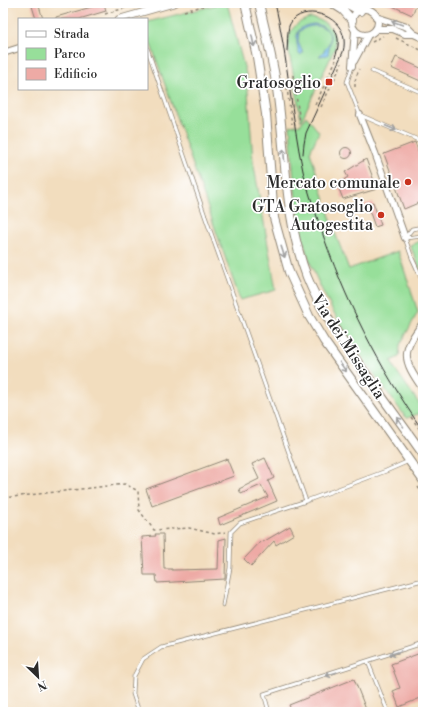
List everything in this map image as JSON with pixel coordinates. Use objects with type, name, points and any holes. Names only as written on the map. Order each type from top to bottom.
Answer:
[{"type":"main road","name":"Via dei Missaglia","points":[[245,3],[257,57],[266,114],[274,218],[289,272],[309,316],[324,341],[410,461],[420,483]]},
{"type":"main road","name":"Via dei Missaglia","points":[[259,3],[277,87],[293,231],[307,278],[318,302],[343,343],[423,454]]},
{"type":"main road","points":[[332,3],[343,10],[352,20]]},
{"type":"main road","points":[[346,3],[360,11]]},
{"type":"street","points":[[136,17],[175,3]]},
{"type":"street","points":[[365,9],[370,10],[376,17],[378,24],[376,29],[368,35],[361,35],[355,31],[352,26],[354,15],[360,11],[365,9]]},
{"type":"street","points":[[376,17],[407,27],[414,34],[423,38]]},
{"type":"street","points":[[376,29],[393,29],[405,34],[414,34]]},
{"type":"street","points":[[352,66],[355,31]]},
{"type":"street","points":[[352,66],[368,35]]},
{"type":"street","points":[[3,53],[18,48]]},
{"type":"street","points":[[360,115],[405,238]]},
{"type":"street","points":[[423,323],[411,340],[407,351],[408,363],[412,374],[423,389]]},
{"type":"lane","points":[[148,51],[306,501]]},
{"type":"lane","points":[[352,66],[347,82],[360,115],[423,142]]},
{"type":"lane","points":[[372,71],[423,93]]},
{"type":"lane","points":[[405,238],[412,229],[423,227]]},
{"type":"lane","points":[[405,238],[423,236]]},
{"type":"lane","points":[[405,238],[423,282]]},
{"type":"lane","points":[[223,605],[230,568],[231,532],[240,523],[386,472],[410,461]]},
{"type":"lane","points":[[139,712],[133,694],[134,676],[143,659],[161,647],[423,580]]},
{"type":"lane","points":[[269,712],[264,694],[368,662],[423,643]]},
{"type":"lane","points":[[368,662],[388,712]]},
{"type":"path","points":[[184,11],[203,6]]},
{"type":"path","points":[[105,14],[125,8]]},
{"type":"path","points":[[372,42],[384,35]]},
{"type":"path","points":[[395,38],[423,51]]},
{"type":"path","points":[[315,104],[336,60]]},
{"type":"path","points":[[321,107],[342,63]]},
{"type":"path","points":[[355,92],[355,81],[359,67]]},
{"type":"path","points":[[293,75],[300,122]]},
{"type":"path","points":[[286,81],[292,124]]},
{"type":"path","points":[[411,417],[423,434]]},
{"type":"path","points":[[420,483],[423,494]]},
{"type":"path","points":[[3,498],[124,484],[138,490],[139,510],[154,530],[189,528],[215,534],[231,532]]},
{"type":"green space","points":[[227,3],[247,78],[253,161],[276,290],[240,300],[148,36],[148,22]]},
{"type":"green space","points":[[310,18],[321,21],[330,27],[334,37],[335,48],[301,121],[288,46],[290,34],[294,27],[299,22]]},
{"type":"green space","points":[[306,116],[319,132],[310,152],[335,233],[349,269],[398,251],[418,312],[400,345],[399,357],[391,361],[423,409],[421,414],[407,418],[404,415],[346,332],[321,288],[311,264],[300,226],[294,183],[290,126],[301,124]]},
{"type":"green space","points":[[423,240],[423,276],[410,245]]},
{"type":"water","points":[[307,25],[320,25],[329,32],[321,27],[315,26],[299,32],[298,42],[303,53],[300,55],[297,42],[299,30]]},
{"type":"water","points":[[330,38],[328,55],[319,56],[327,47]]},
{"type":"building","points":[[31,3],[38,3],[43,18],[36,18]]},
{"type":"building","points":[[94,3],[104,3],[106,11],[82,18],[56,18],[56,17],[95,6]]},
{"type":"building","points":[[386,3],[417,3],[412,15]]},
{"type":"building","points":[[396,57],[423,69],[423,82],[391,68]]},
{"type":"building","name":"Mercato comunale","points":[[415,142],[423,165],[423,201],[404,209],[384,154]]},
{"type":"building","points":[[346,147],[350,149],[352,153],[350,157],[346,159],[342,157],[340,153],[342,149]]},
{"type":"building","points":[[366,159],[377,189],[343,199],[337,184],[348,177],[345,172]]},
{"type":"building","points":[[373,202],[381,225],[375,227],[369,210],[365,210],[364,205]]},
{"type":"building","points":[[265,458],[274,478],[268,481],[277,501],[220,525],[218,518],[268,497],[261,485],[241,494],[239,489],[259,479],[252,464]]},
{"type":"building","points":[[227,459],[234,476],[152,506],[146,489]]},
{"type":"building","points":[[290,526],[294,534],[276,545],[274,541],[251,566],[244,559],[262,540],[263,542]]},
{"type":"building","points":[[155,534],[163,534],[164,569],[172,570],[218,569],[219,540],[226,538],[225,579],[157,583],[156,575],[144,575],[142,537],[156,536]]},
{"type":"building","points":[[423,652],[423,697],[399,707],[393,691],[400,688],[391,664]]},
{"type":"building","points":[[354,679],[367,712],[317,712],[316,710],[310,712],[292,712],[289,705]]},
{"type":"tram line","points":[[275,3],[303,171],[320,226],[340,280],[364,332],[377,357],[423,431]]},
{"type":"tram line","points":[[287,51],[289,26],[295,18],[303,14],[314,13],[324,15],[333,21],[340,29],[344,39],[343,52],[306,133],[303,154]]},
{"type":"tram line","points":[[334,28],[338,42],[335,57]]},
{"type":"place","name":"Gratosoglio","points":[[329,82]]},
{"type":"place","name":"Mercato comunale","points":[[408,182]]},
{"type":"place","name":"GTA Gratosoglio Autogestita","points":[[381,215]]}]
